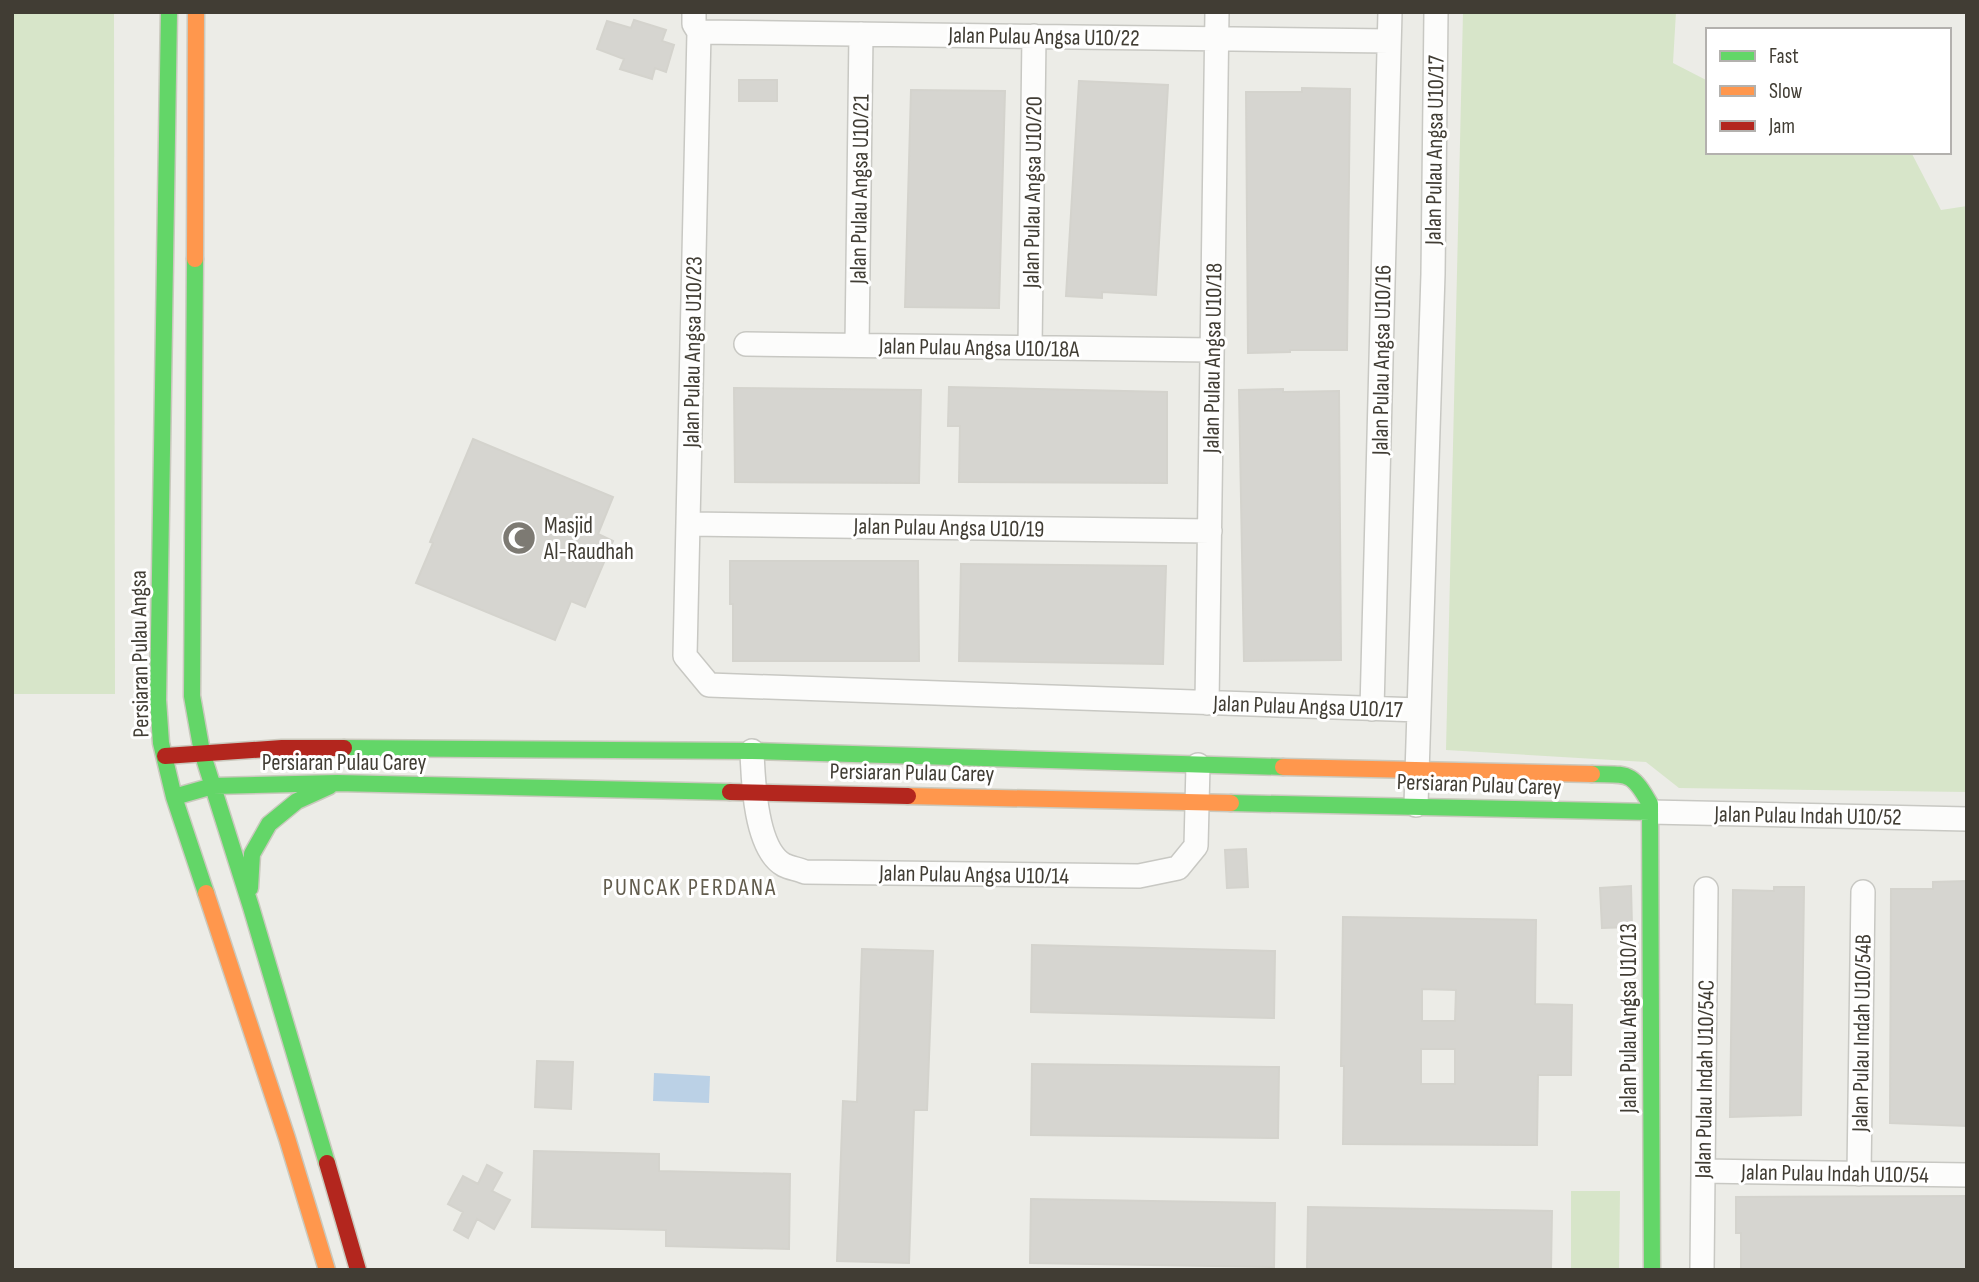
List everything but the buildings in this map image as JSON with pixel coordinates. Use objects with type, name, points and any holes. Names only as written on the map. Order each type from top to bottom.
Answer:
[{"type":"street","name":"Persiaran Pulau Angsa","points":[[169,12],[158,700],[161,743],[174,797],[287,1138],[327,1270]]},
{"type":"street","points":[[196,12],[192,696],[202,752],[251,906],[358,1270]]},
{"type":"street","name":"Jalan Pulau Angsa U10/18","points":[[1208,703],[1217,12]]},
{"type":"street","name":"Jalan Pulau Angsa U10/16","points":[[1372,709],[1390,12]]},
{"type":"street","name":"Jalan Pulau Angsa U10/17","points":[[709,685],[1419,710],[1433,274],[1436,12]]},
{"type":"street","name":"Jalan Pulau Angsa U10/22","points":[[696,22],[861,34],[1389,41]]},
{"type":"street","name":"Jalan Pulau Angsa U10/23","points":[[696,22],[685,656],[709,685]]},
{"type":"street","name":"Jalan Pulau Angsa U10/21","points":[[857,345],[861,34]]},
{"type":"street","name":"Jalan Pulau Angsa U10/20","points":[[1030,347],[1034,36]]},
{"type":"street","name":"Jalan Pulau Angsa U10/18A","points":[[746,344],[1212,350]]},
{"type":"street","name":"Jalan Pulau Angsa U10/19","points":[[688,524],[1210,531]]},
{"type":"street","points":[[192,696],[213,724]]},
{"type":"street","points":[[1416,805],[1419,710]]},
{"type":"street","points":[[241,736],[282,748]]},
{"type":"street","name":"Persiaran Pulau Carey","points":[[165,756],[282,748],[752,751],[1628,775]]},
{"type":"street","name":"Jalan Pulau Angsa U10/14","points":[[752,751],[753,792],[764,841],[782,864],[805,872],[1139,876],[1178,868],[1196,846],[1198,765]]},
{"type":"street","name":"Jalan Pulau Angsa U10/13","points":[[1628,775],[1639,784],[1650,804],[1652,1270]]},
{"type":"street","name":"Persiaran Pulau Carey","points":[[174,797],[213,786],[337,783],[1650,812]]},
{"type":"street","points":[[251,906],[252,854],[269,824],[297,802],[337,783]]},
{"type":"street","name":"Jalan Pulau Indah U10/52","points":[[1650,812],[1967,819]]},
{"type":"street","name":"Jalan Pulau Indah U10/54C","points":[[1702,1270],[1706,889]]},
{"type":"street","name":"Jalan Pulau Indah U10/54B","points":[[1859,1174],[1863,892]]},
{"type":"street","name":"Jalan Pulau Indah U10/54","points":[[1703,1171],[1967,1175]]},
{"type":"green space","points":[[12,12],[114,12],[115,694],[12,694]]},
{"type":"green space","points":[[1463,12],[1676,12],[1673,63],[1706,80],[1706,154],[1912,154],[1941,210],[1967,206],[1967,792],[1679,788],[1646,762],[1446,750]]},
{"type":"green space","points":[[1571,1191],[1620,1191],[1619,1270],[1571,1270]]},
{"type":"water","points":[[654,1073],[710,1076],[709,1103],[653,1101]]},
{"type":"traffic: fast","points":[[169,12],[158,700],[161,743],[174,797],[206,893]]},
{"type":"traffic: fast","points":[[195,259],[192,696],[202,752],[327,1163]]},
{"type":"traffic: fast","points":[[344,748],[752,751],[1283,767]]},
{"type":"traffic: fast","points":[[1592,774],[1621,775],[1633,780],[1650,804],[1652,1270]]},
{"type":"traffic: fast","points":[[174,797],[213,786],[337,783],[730,792]]},
{"type":"traffic: fast","points":[[250,888],[252,854],[269,824],[297,801],[330,786]]},
{"type":"traffic: fast","points":[[1231,803],[1650,812]]},
{"type":"traffic: slow","points":[[195,259],[196,12]]},
{"type":"traffic: slow","points":[[1283,767],[1592,774]]},
{"type":"traffic: slow","points":[[908,796],[1231,803]]},
{"type":"traffic: slow","points":[[206,893],[287,1138],[327,1270]]},
{"type":"traffic: jam","points":[[165,756],[282,748],[344,748]]},
{"type":"traffic: jam","points":[[730,792],[908,796]]},
{"type":"traffic: jam","points":[[327,1163],[358,1270]]},
{"type":"place","name":"Masjid Al-Raudhah","points":[[519,538]]},
{"type":"district","name":"PUNCAK PERDANA","points":[[690,887]]}]
